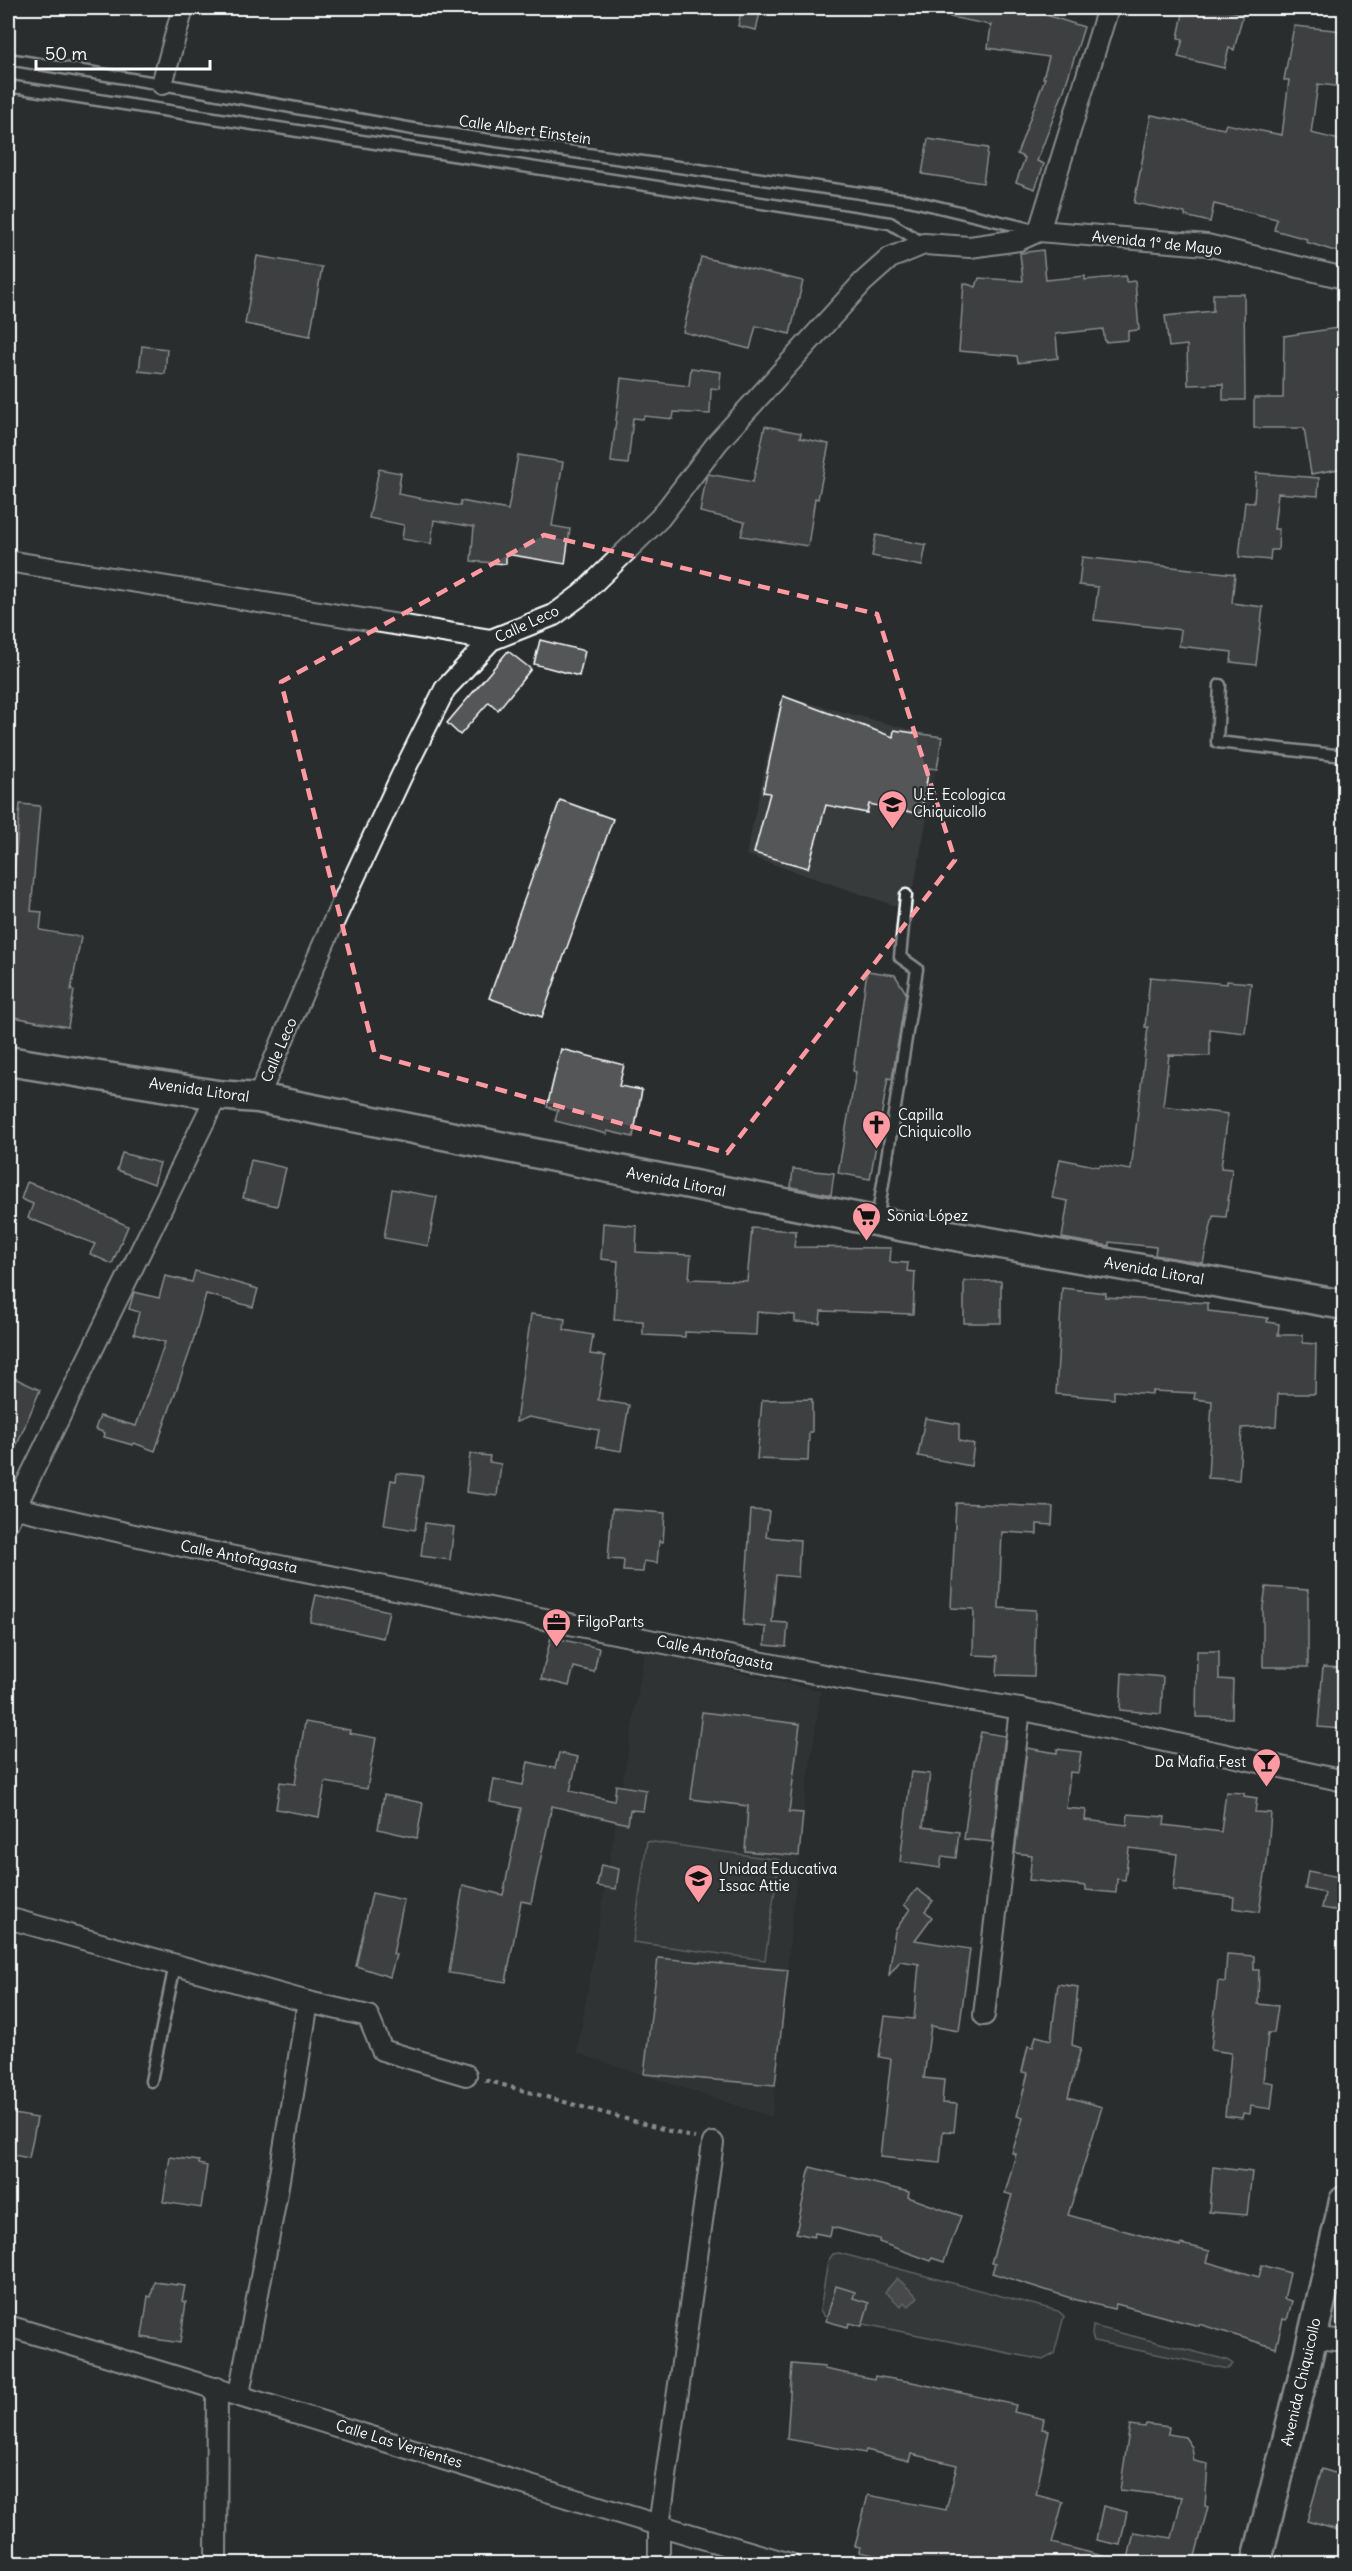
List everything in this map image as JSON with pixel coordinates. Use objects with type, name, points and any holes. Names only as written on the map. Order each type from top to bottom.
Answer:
[{"type":"street","points":[[162,84],[183,8]]},
{"type":"street","points":[[924,244],[970,247],[1019,240],[1038,231],[1108,8]]},
{"type":"street","name":"Avenida 1º de Mayo","points":[[1038,231],[1206,245],[1344,278]]},
{"type":"street","name":"Calle Leco","points":[[258,1098],[332,925],[445,689],[491,640],[554,615],[582,594],[660,518],[718,442],[862,282],[890,258],[924,244]]},
{"type":"street","points":[[8,561],[491,640]]},
{"type":"street","name":"Avenida Litoral","points":[[8,1061],[217,1095],[258,1098],[877,1221],[1344,1305]]},
{"type":"street","points":[[12,1515],[217,1095]]},
{"type":"street","name":"Calle Antofagasta","points":[[12,1515],[200,1550],[849,1680],[1020,1709],[1344,1781]]},
{"type":"street","points":[[984,2015],[1020,1709]]},
{"type":"street","points":[[8,1918],[308,2002],[368,2016],[382,2050],[466,2075]]},
{"type":"street","points":[[239,2394],[276,2198],[308,2002]]},
{"type":"street","points":[[659,2564],[659,2526],[713,2143]]},
{"type":"street","name":"Avenida Chiquicollo","points":[[1256,2564],[1287,2411],[1311,2337],[1344,2201]]},
{"type":"street","name":"Calle Las Vertientes","points":[[8,2326],[239,2394],[659,2526],[790,2564]]},
{"type":"street","points":[[1311,2337],[1344,2341]]},
{"type":"street","points":[[216,2564],[217,2388]]},
{"type":"lane","name":"Calle Albert Einstein","points":[[8,59],[413,129],[909,200],[1038,231]]},
{"type":"lane","points":[[8,86],[890,223],[924,244]]},
{"type":"lane","points":[[1220,685],[1217,742],[1344,756]]},
{"type":"lane","points":[[877,1221],[917,969],[900,957],[906,895]]},
{"type":"lane","points":[[152,2081],[175,1965]]},
{"type":"path","points":[[466,2075],[713,2143]]},
{"type":"highlighted area","points":[[544,535],[877,614],[955,860],[727,1153],[375,1055],[281,682]]},
{"type":"shaded area","points":[[783,696],[942,738],[914,886],[896,906],[746,855],[777,713]]},
{"type":"shaded area","name":"Unidad Educativa Issac Attie","points":[[645,1651],[821,1691],[803,1812],[772,2117],[577,2053]]},
{"type":"shaded area","points":[[647,1841],[779,1860],[765,1960],[633,1942]]},
{"type":"shaded area","points":[[839,2253],[1058,2311],[1064,2316],[1054,2354],[1043,2360],[824,2316],[820,2310],[828,2261],[833,2254]]},
{"type":"shaded area","points":[[897,2278],[918,2297],[909,2306],[904,2302],[901,2306],[885,2292]]},
{"type":"shaded area","points":[[1093,2326],[1227,2360],[1233,2364],[1228,2369],[1094,2341]]},
{"type":"building","points":[[742,8],[761,8],[756,30],[738,26]]},
{"type":"building","points":[[951,8],[1023,8],[1044,11],[1043,14],[1084,27],[1064,90],[1037,161],[1044,164],[1035,189],[1016,182],[1025,158],[1017,154],[1045,78],[1043,78],[1049,57],[988,48],[991,25],[950,17]]},
{"type":"building","points":[[1184,8],[1218,8],[1243,14],[1234,50],[1229,48],[1224,68],[1178,57],[1183,39],[1178,38]]},
{"type":"building","points":[[1294,26],[1344,31],[1344,87],[1318,84],[1311,133],[1344,141],[1344,240],[1341,253],[1306,242],[1307,239],[1274,230],[1277,219],[1214,204],[1210,222],[1185,216],[1185,213],[1134,203],[1151,115],[1224,129],[1226,124],[1282,135],[1289,80],[1284,80]]},
{"type":"building","points":[[928,139],[988,148],[983,183],[922,174]]},
{"type":"building","points":[[1043,250],[1046,280],[1085,276],[1085,280],[1126,276],[1126,282],[1135,281],[1139,330],[1128,331],[1128,340],[1105,342],[1103,329],[1056,334],[1058,358],[1018,363],[1017,356],[959,351],[964,283],[976,287],[979,278],[1023,281],[1020,253]]},
{"type":"building","points":[[257,256],[322,267],[310,336],[245,324]]},
{"type":"building","points":[[701,257],[803,281],[790,334],[756,326],[750,349],[683,332]]},
{"type":"building","points":[[1213,294],[1244,294],[1245,400],[1223,400],[1223,384],[1188,385],[1187,345],[1169,347],[1165,316],[1213,311]]},
{"type":"building","points":[[1344,327],[1344,468],[1311,474],[1304,428],[1254,428],[1254,398],[1283,398],[1284,336]]},
{"type":"building","points":[[142,346],[167,349],[165,374],[139,371]]},
{"type":"building","points":[[691,368],[721,372],[719,389],[711,388],[710,414],[674,412],[673,419],[644,416],[643,419],[633,418],[628,464],[611,462],[621,378],[689,386]]},
{"type":"building","points":[[765,426],[801,433],[800,438],[829,444],[818,499],[815,498],[808,546],[741,536],[745,522],[700,512],[708,474],[753,482]]},
{"type":"building","points":[[518,455],[563,462],[552,526],[570,529],[565,564],[506,554],[506,564],[471,561],[474,527],[434,520],[431,544],[402,539],[404,525],[369,518],[379,469],[401,473],[398,494],[460,506],[461,501],[508,510]]},
{"type":"building","points":[[1256,473],[1319,478],[1318,496],[1278,493],[1274,529],[1279,529],[1278,550],[1271,550],[1270,560],[1239,557],[1245,502],[1254,503]]},
{"type":"building","points":[[876,535],[926,545],[922,566],[872,556]]},
{"type":"building","points":[[1082,557],[1235,574],[1232,603],[1263,607],[1256,665],[1231,662],[1232,652],[1179,646],[1181,630],[1094,620],[1098,587],[1079,585]]},
{"type":"building","points":[[540,640],[585,651],[579,676],[534,664]]},
{"type":"building","points":[[508,651],[531,669],[498,710],[489,702],[460,735],[447,723]]},
{"type":"building","points":[[783,696],[893,737],[894,730],[942,737],[937,769],[929,768],[921,814],[869,804],[867,813],[826,805],[808,868],[754,853],[770,793],[763,792]]},
{"type":"building","points":[[560,800],[613,819],[542,1017],[489,998]]},
{"type":"building","points":[[20,804],[40,806],[31,911],[42,912],[40,930],[81,937],[71,990],[74,991],[68,1027],[8,1016],[8,945]]},
{"type":"building","points":[[867,971],[895,975],[906,993],[892,1079],[888,1078],[870,1179],[838,1173],[856,1072],[853,1071]]},
{"type":"building","points":[[1150,977],[1227,984],[1227,981],[1251,983],[1245,1033],[1210,1029],[1210,1056],[1169,1055],[1163,1106],[1228,1114],[1221,1168],[1232,1169],[1226,1217],[1213,1216],[1203,1263],[1155,1255],[1156,1247],[1109,1242],[1109,1246],[1062,1238],[1068,1201],[1052,1198],[1060,1159],[1099,1167],[1100,1165],[1131,1170],[1148,1027],[1145,1027]]},
{"type":"building","points":[[561,1049],[624,1065],[619,1086],[642,1090],[633,1137],[607,1131],[607,1134],[555,1121],[558,1110],[547,1107]]},
{"type":"building","points":[[122,1153],[160,1163],[154,1184],[117,1170]]},
{"type":"building","points":[[251,1160],[286,1168],[277,1206],[243,1198]]},
{"type":"building","points":[[793,1169],[834,1173],[831,1195],[791,1187]]},
{"type":"building","points":[[27,1182],[64,1196],[128,1226],[112,1264],[90,1254],[95,1244],[28,1218],[33,1204],[21,1199]]},
{"type":"building","points":[[392,1189],[437,1197],[428,1246],[384,1238]]},
{"type":"building","points":[[603,1223],[637,1226],[636,1252],[691,1255],[689,1279],[747,1281],[752,1228],[796,1231],[794,1247],[891,1248],[890,1262],[908,1263],[907,1271],[915,1272],[913,1314],[821,1311],[820,1323],[795,1322],[795,1315],[757,1312],[756,1335],[685,1332],[685,1337],[643,1335],[643,1321],[614,1320],[618,1261],[601,1259]]},
{"type":"building","points":[[195,1271],[258,1289],[253,1307],[206,1294],[191,1348],[155,1451],[134,1443],[133,1445],[104,1437],[105,1433],[95,1429],[100,1416],[136,1426],[165,1342],[134,1334],[139,1312],[129,1309],[134,1292],[159,1298],[165,1276],[192,1282]]},
{"type":"building","points":[[964,1281],[1001,1281],[1001,1323],[964,1323]]},
{"type":"building","points":[[1062,1288],[1106,1293],[1105,1297],[1208,1303],[1208,1311],[1268,1318],[1267,1322],[1279,1324],[1278,1335],[1303,1335],[1303,1343],[1316,1344],[1315,1394],[1278,1394],[1276,1426],[1242,1428],[1239,1480],[1208,1478],[1212,1401],[1194,1399],[1195,1393],[1152,1391],[1152,1394],[1114,1391],[1114,1399],[1056,1394]]},
{"type":"building","points":[[531,1314],[565,1319],[564,1330],[593,1335],[590,1354],[605,1356],[598,1400],[629,1405],[621,1451],[596,1447],[599,1430],[529,1417],[516,1422]]},
{"type":"building","points":[[8,1375],[40,1390],[8,1466]]},
{"type":"building","points":[[812,1399],[812,1432],[809,1432],[808,1461],[757,1459],[762,1400]]},
{"type":"building","points":[[925,1418],[959,1424],[959,1441],[974,1444],[971,1466],[918,1456]]},
{"type":"building","points":[[470,1454],[490,1456],[489,1462],[501,1464],[497,1496],[466,1492]]},
{"type":"building","points":[[397,1473],[423,1476],[415,1530],[384,1525],[391,1480],[396,1481]]},
{"type":"building","points":[[956,1503],[1053,1507],[1052,1525],[1037,1524],[1037,1534],[1002,1532],[999,1608],[1036,1610],[1034,1676],[997,1675],[998,1656],[973,1655],[974,1609],[951,1608]]},
{"type":"building","points":[[612,1509],[665,1513],[663,1542],[659,1541],[657,1563],[644,1561],[643,1572],[623,1571],[624,1560],[608,1559]]},
{"type":"building","points":[[751,1510],[769,1511],[766,1537],[800,1540],[798,1577],[776,1575],[772,1622],[788,1623],[786,1647],[765,1645],[766,1627],[743,1625]]},
{"type":"building","points":[[425,1523],[454,1527],[450,1560],[421,1556]]},
{"type":"building","points":[[1266,1587],[1308,1590],[1308,1667],[1263,1667],[1263,1607]]},
{"type":"building","points":[[316,1595],[389,1611],[383,1638],[310,1622]]},
{"type":"building","points":[[551,1637],[599,1648],[594,1672],[574,1667],[569,1686],[541,1679]]},
{"type":"building","points":[[1197,1651],[1219,1651],[1219,1679],[1233,1680],[1232,1718],[1196,1717]]},
{"type":"building","points":[[1323,1667],[1344,1668],[1343,1729],[1318,1727]]},
{"type":"building","points":[[1122,1673],[1163,1677],[1161,1714],[1120,1710]]},
{"type":"building","points":[[702,1712],[800,1724],[789,1812],[803,1813],[799,1856],[745,1851],[748,1806],[691,1799]]},
{"type":"building","points":[[305,1722],[350,1730],[349,1733],[376,1738],[367,1789],[325,1782],[319,1817],[276,1809],[280,1782],[295,1784]]},
{"type":"building","points":[[981,1732],[1005,1736],[992,1842],[964,1839],[974,1763]]},
{"type":"building","points":[[1027,1748],[1057,1753],[1057,1749],[1081,1752],[1078,1773],[1070,1772],[1066,1808],[1086,1810],[1085,1820],[1127,1825],[1128,1814],[1165,1817],[1164,1825],[1221,1832],[1226,1792],[1244,1793],[1244,1796],[1257,1798],[1255,1812],[1271,1813],[1267,1862],[1259,1912],[1233,1908],[1234,1897],[1173,1890],[1177,1854],[1129,1848],[1125,1880],[1117,1879],[1116,1893],[1086,1890],[1086,1886],[1029,1880],[1032,1855],[1015,1853]]},
{"type":"building","points":[[559,1753],[578,1757],[570,1791],[614,1801],[616,1785],[646,1790],[643,1811],[630,1810],[628,1824],[552,1806],[531,1903],[521,1901],[506,1982],[449,1973],[463,1885],[503,1895],[521,1808],[490,1802],[494,1779],[523,1785],[528,1762],[555,1768]]},
{"type":"building","points":[[911,1772],[930,1774],[923,1827],[959,1832],[956,1858],[942,1856],[940,1868],[900,1862]]},
{"type":"building","points":[[384,1795],[423,1803],[417,1838],[378,1829]]},
{"type":"building","points":[[601,1865],[619,1869],[616,1889],[597,1886]]},
{"type":"building","points":[[1308,1871],[1344,1878],[1344,1912],[1322,1908],[1325,1893],[1305,1889]]},
{"type":"building","points":[[917,1889],[933,1901],[925,1911],[932,1917],[915,1940],[970,1949],[959,2031],[931,2026],[924,2078],[944,2080],[942,2103],[957,2104],[954,2132],[943,2131],[940,2163],[880,2157],[891,2059],[879,2057],[885,2016],[914,2019],[919,1964],[900,1961],[889,1975],[895,1931],[910,1909],[904,1905]]},
{"type":"building","points":[[372,1893],[404,1900],[393,1954],[396,1955],[390,1977],[356,1966]]},
{"type":"building","points":[[1227,1954],[1254,1956],[1254,1970],[1259,1970],[1258,2004],[1278,2006],[1274,2033],[1268,2033],[1263,2081],[1274,2083],[1271,2109],[1251,2106],[1250,2114],[1243,2113],[1242,2118],[1225,2116],[1231,2053],[1211,2050],[1218,1981],[1225,1982]]},
{"type":"building","points":[[658,1958],[788,1970],[775,2085],[644,2074]]},
{"type":"building","points":[[1058,1984],[1078,1987],[1072,2045],[1081,2048],[1068,2097],[1102,2107],[1068,2215],[1180,2246],[1181,2244],[1210,2251],[1207,2262],[1259,2277],[1262,2265],[1290,2273],[1284,2299],[1292,2301],[1287,2320],[1283,2319],[1276,2348],[1199,2324],[1199,2326],[1116,2304],[1114,2309],[1077,2300],[992,2273],[995,2264],[991,2263],[1012,2195],[1005,2193],[1016,2154],[1012,2153],[1023,2118],[1017,2116],[1028,2073],[1022,2072],[1028,2046],[1033,2047],[1036,2036],[1051,2040]]},
{"type":"building","points":[[8,2113],[37,2118],[29,2158],[8,2154]]},
{"type":"building","points":[[170,2157],[199,2161],[199,2164],[207,2166],[201,2208],[163,2202]]},
{"type":"building","points":[[810,2167],[909,2192],[908,2197],[961,2216],[944,2262],[932,2258],[931,2261],[879,2242],[879,2239],[832,2227],[830,2236],[815,2233],[814,2237],[796,2233]]},
{"type":"building","points":[[1213,2167],[1252,2172],[1247,2215],[1209,2212]]},
{"type":"building","points":[[154,2282],[185,2286],[182,2301],[186,2302],[180,2343],[142,2337],[148,2296],[151,2297]]},
{"type":"building","points":[[836,2286],[855,2292],[853,2298],[869,2303],[862,2326],[849,2323],[848,2327],[826,2321]]},
{"type":"building","points":[[792,2364],[825,2367],[824,2369],[874,2379],[875,2376],[912,2382],[1016,2405],[1014,2412],[1044,2419],[1042,2429],[1049,2430],[1036,2495],[1063,2502],[1052,2543],[1107,2557],[1106,2564],[916,2564],[859,2552],[860,2547],[855,2546],[868,2495],[946,2510],[957,2465],[911,2454],[909,2461],[866,2450],[865,2453],[787,2439]]},
{"type":"building","points":[[1146,2424],[1169,2427],[1168,2434],[1185,2437],[1192,2447],[1194,2461],[1208,2464],[1205,2506],[1208,2507],[1193,2564],[1127,2564],[1134,2532],[1172,2538],[1182,2497],[1120,2490],[1130,2425],[1145,2427]]},
{"type":"building","points":[[1322,2469],[1344,2476],[1344,2532],[1307,2521]]},
{"type":"building","points":[[1103,2506],[1127,2512],[1120,2545],[1096,2540]]},
{"type":"place","name":"U.E. Ecologica Chiquicollo","points":[[892,830]]},
{"type":"place","name":"Capilla Chiquicollo","points":[[877,1150]]},
{"type":"place","name":"Sonia López","points":[[866,1242]]},
{"type":"place","name":"FilgoParts","points":[[556,1648]]},
{"type":"place","name":"Da Mafia Fest","points":[[1267,1788]]},
{"type":"place","name":"Unidad Educativa Issac Attie","points":[[698,1904]]}]
